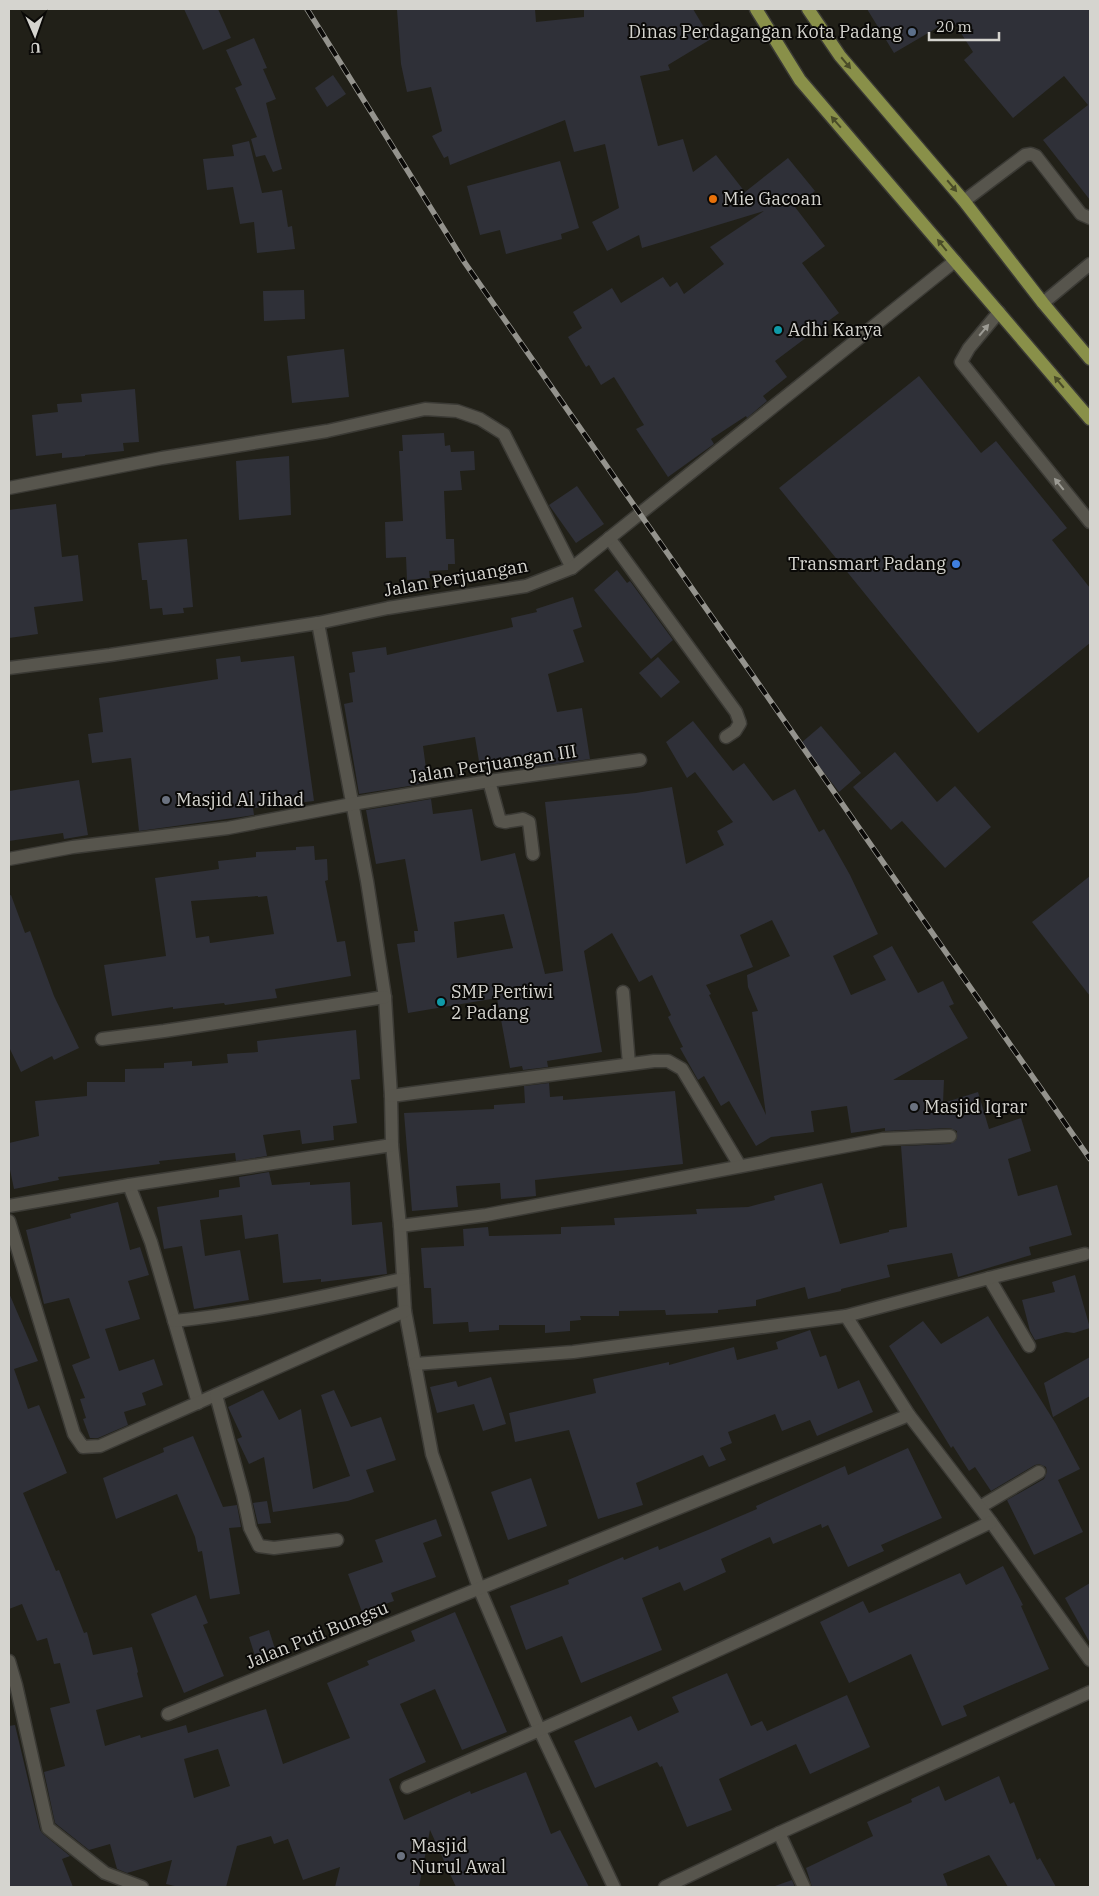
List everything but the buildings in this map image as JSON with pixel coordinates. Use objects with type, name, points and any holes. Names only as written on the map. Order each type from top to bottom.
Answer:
[{"type":"main road","points":[[756,9],[800,80],[1090,419]]},
{"type":"main road","points":[[808,9],[840,56],[964,201],[1043,304],[1090,359]]},
{"type":"street","points":[[964,201],[1025,155],[1030,154],[1036,156],[1081,214],[1090,218]]},
{"type":"street","name":"Jalan Perjuangan","points":[[9,668],[110,655],[318,623],[388,608],[526,586],[572,568],[955,261]]},
{"type":"street","points":[[1043,304],[1090,264]]},
{"type":"street","points":[[999,312],[969,348],[960,362],[1090,522]]},
{"type":"street","points":[[9,488],[162,458],[326,431],[425,409],[457,411],[480,419],[504,434],[572,568]]},
{"type":"street","points":[[609,538],[736,712],[740,724],[735,731],[726,737]]},
{"type":"street","points":[[318,623],[367,881],[385,996],[392,1146],[400,1226],[405,1311],[432,1454],[479,1588],[540,1731],[614,1887]]},
{"type":"street","name":"Jalan Perjuangan III","points":[[9,859],[73,847],[228,828],[352,804],[489,781],[640,760]]},
{"type":"street","points":[[489,781],[500,821],[523,819],[529,822],[533,854]]},
{"type":"street","points":[[623,992],[629,1064]]},
{"type":"street","points":[[102,1039],[385,996]]},
{"type":"street","points":[[391,1096],[629,1064],[668,1061],[682,1069],[740,1166]]},
{"type":"street","points":[[400,1226],[486,1215],[883,1139],[950,1136]]},
{"type":"street","points":[[9,1206],[129,1185],[392,1146]]},
{"type":"street","points":[[129,1185],[150,1242],[198,1403]]},
{"type":"street","points":[[9,1221],[74,1434],[83,1447],[100,1446],[405,1311]]},
{"type":"street","points":[[415,1364],[573,1352],[846,1316],[1086,1254]]},
{"type":"street","points":[[989,1278],[1029,1346]]},
{"type":"street","points":[[174,1321],[224,1316],[297,1303],[403,1279]]},
{"type":"street","points":[[846,1316],[910,1414],[991,1522],[1090,1660]]},
{"type":"street","points":[[216,1395],[250,1528],[259,1546],[274,1548],[337,1540]]},
{"type":"street","name":"Jalan Puti Bungsu","points":[[168,1714],[910,1414]]},
{"type":"street","points":[[980,1508],[1039,1472]]},
{"type":"street","points":[[407,1786],[540,1731],[759,1632],[991,1522]]},
{"type":"street","points":[[9,1661],[48,1828],[106,1873],[142,1887]]},
{"type":"street","points":[[666,1887],[779,1833],[1090,1692]]},
{"type":"street","points":[[779,1833],[804,1887]]},
{"type":"railway","points":[[307,9],[465,263],[1090,1159]]},
{"type":"place","name":"Dinas Perdagangan Kota Padang","points":[[912,32]]},
{"type":"place","name":"Mie Gacoan","points":[[713,199]]},
{"type":"place","name":"Adhi Karya","points":[[778,330]]},
{"type":"place","name":"Transmart Padang","points":[[956,564]]},
{"type":"place","name":"Masjid Al Jihad","points":[[166,800]]},
{"type":"place","name":"SMP Pertiwi 2 Padang","points":[[441,1002]]},
{"type":"place","name":"Masjid Iqrar","points":[[914,1107]]},
{"type":"place","name":"Masjid Nurul Awal","points":[[401,1856]]}]
